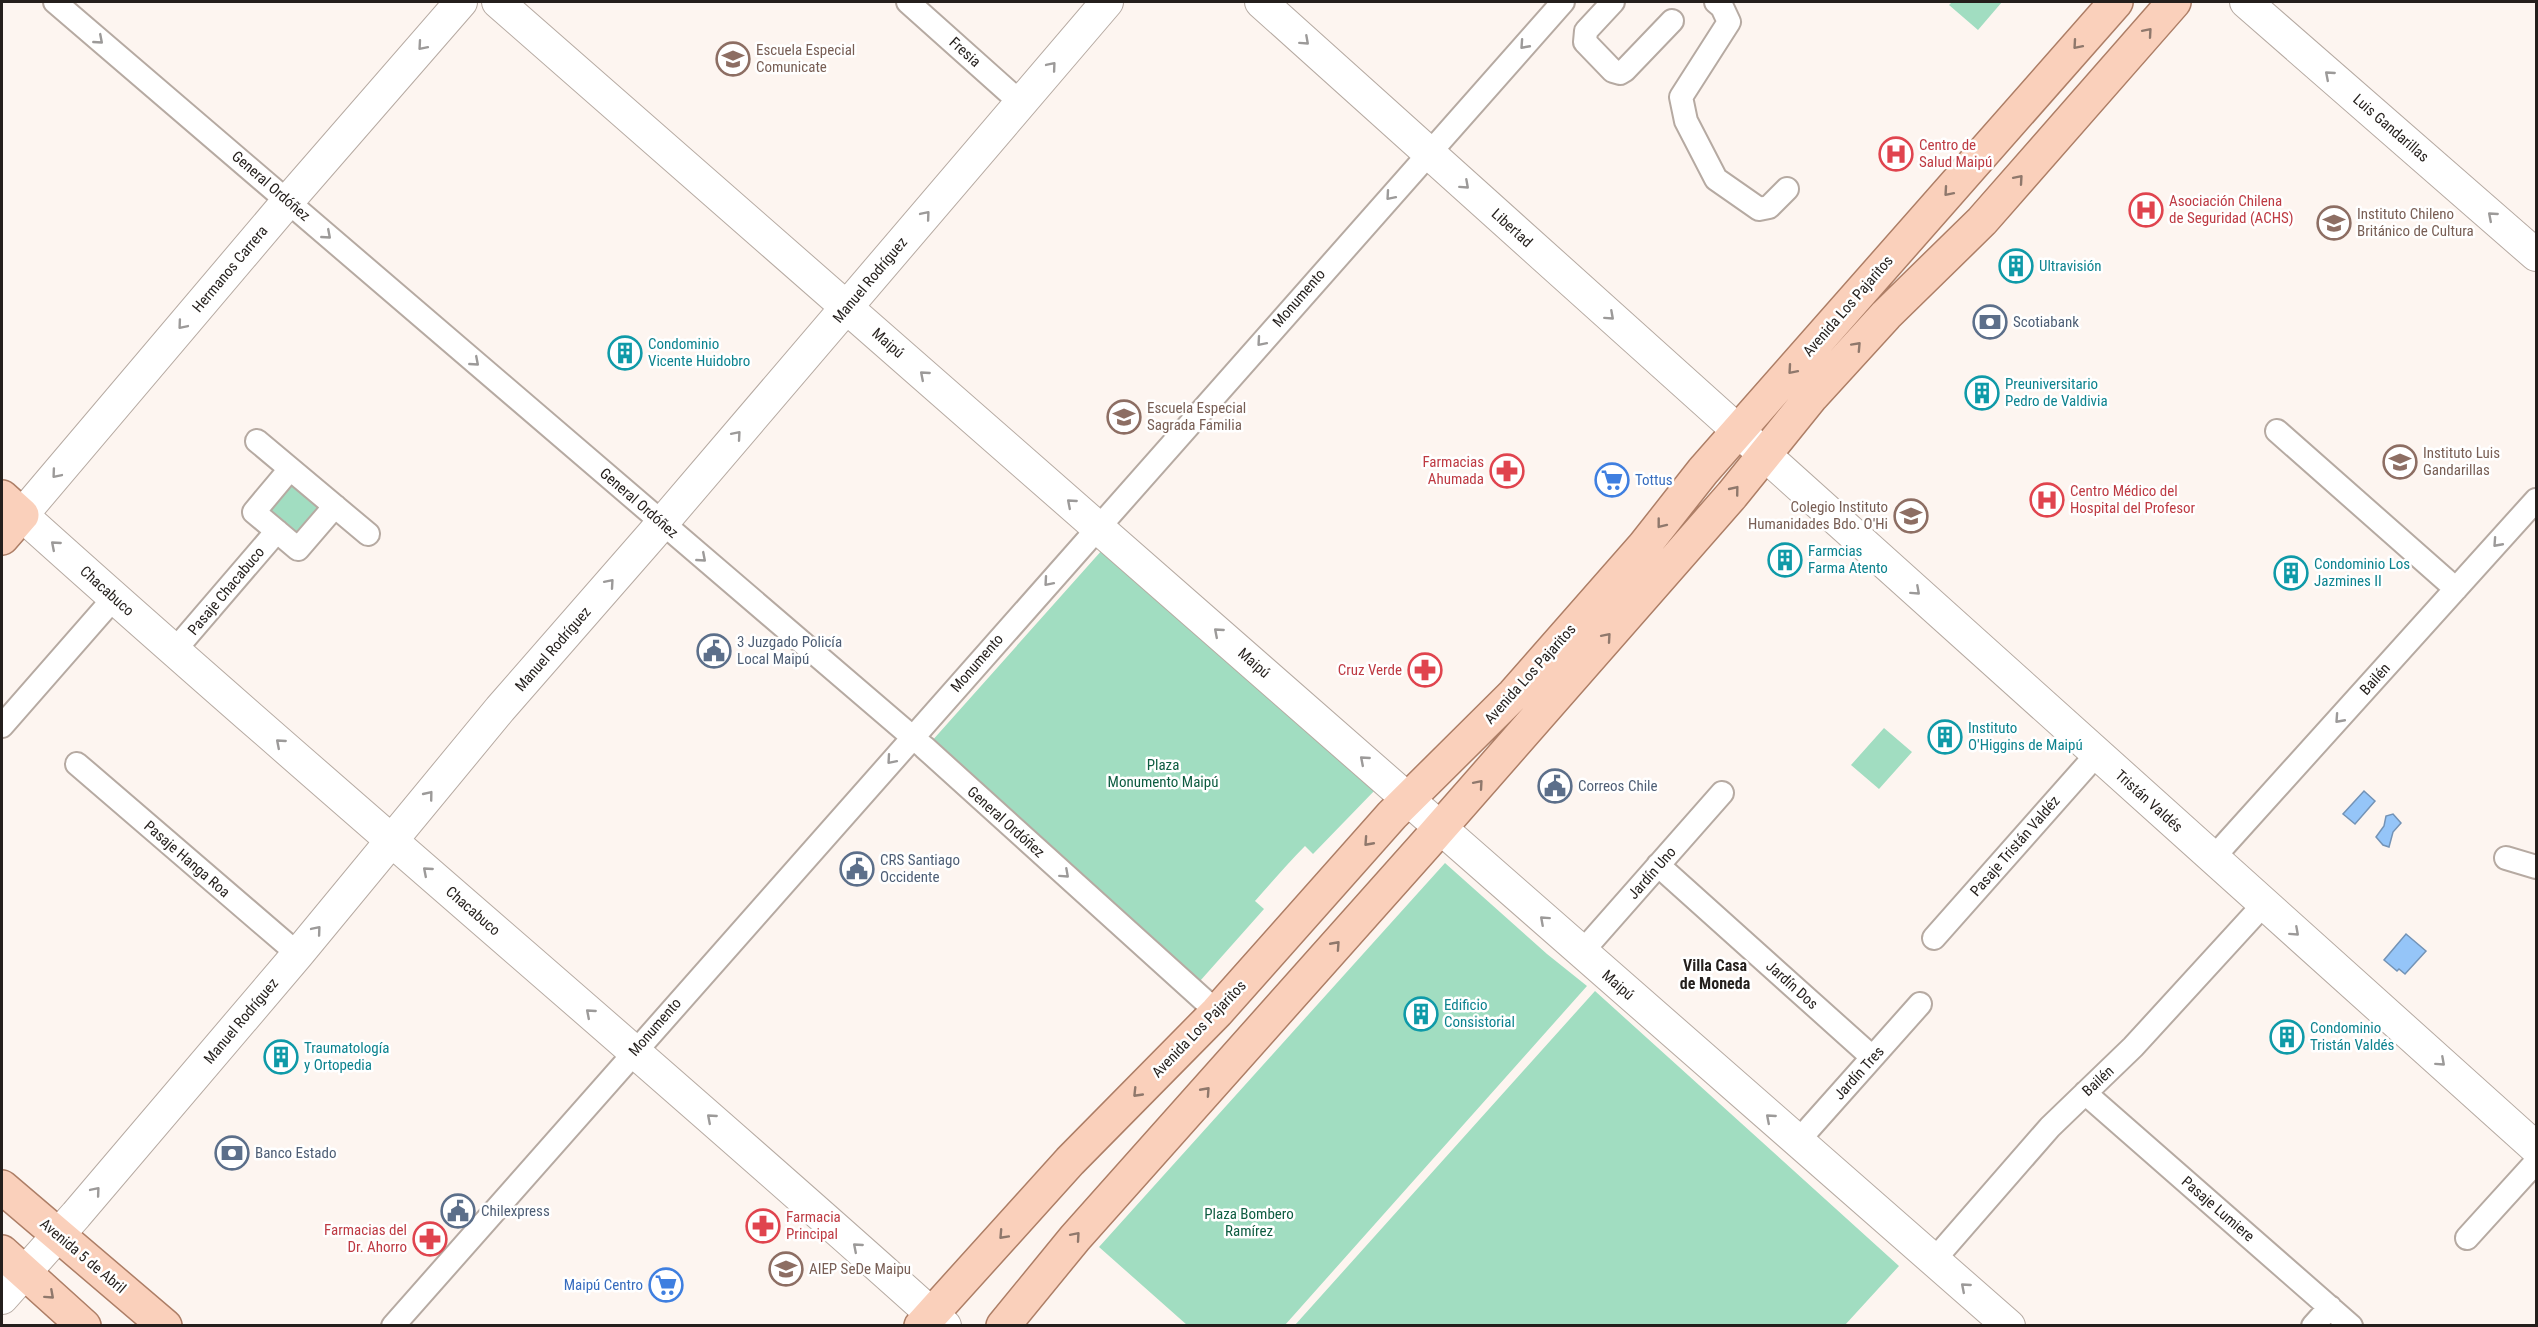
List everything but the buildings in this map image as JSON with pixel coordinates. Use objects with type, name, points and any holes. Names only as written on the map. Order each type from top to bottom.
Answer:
[{"type":"main road","name":"Avenida Los Pajaritos","points":[[933,1322],[1070,1161],[1217,1012],[1408,799],[1514,694],[1644,546],[1684,494],[1738,431],[2116,2]]},
{"type":"main road","points":[[1003,1326],[1075,1238],[1440,828],[1732,495],[1764,453],[1878,324],[1982,221],[2175,2]]},
{"type":"main road","name":"Avenida 5 de Abril","points":[[2,1187],[165,1326]]},
{"type":"main road","points":[[13,1262],[84,1326]]},
{"type":"street","name":"General Ordóñez","points":[[55,2],[912,737],[1217,1012]]},
{"type":"street","name":"Hermanos Carrera","points":[[8,517],[461,2]]},
{"type":"street","name":"Maipú","points":[[498,2],[2009,1326]]},
{"type":"street","name":"Fresia","points":[[908,2],[1021,103]]},
{"type":"street","name":"Manuel Rodríguez","points":[[2,1298],[13,1262],[58,1235],[298,954],[500,709],[1107,2]]},
{"type":"street","name":"Libertad","points":[[1262,2],[1764,453]]},
{"type":"street","name":"Monumento","points":[[393,1326],[1097,526],[1563,2]]},
{"type":"street","points":[[1613,2],[1586,31],[1585,42],[1613,71],[1620,73],[1624,70],[1672,21]]},
{"type":"street","points":[[1716,2],[1729,22],[1681,97],[1686,121],[1716,179],[1759,209],[1769,207],[1787,189]]},
{"type":"street","name":"Luis Gandarillas","points":[[2246,2],[2536,255]]},
{"type":"street","points":[[2277,430],[2456,589]]},
{"type":"street","points":[[257,441],[368,534]]},
{"type":"street","name":"Tristán Valdés","points":[[1764,453],[2536,1148]]},
{"type":"street","points":[[290,469],[254,512],[298,549],[335,506]]},
{"type":"street","name":"Bailén","points":[[2213,858],[2536,500]]},
{"type":"street","name":"Chacabuco","points":[[8,517],[114,598],[634,1051],[933,1322]]},
{"type":"street","name":"Pasaje Chacabuco","points":[[174,651],[277,531]]},
{"type":"street","points":[[2,726],[114,598]]},
{"type":"street","name":"Pasaje Tristán Valdéz","points":[[1934,938],[2097,754]]},
{"type":"street","name":"Pasaje Hanga Roa","points":[[77,764],[298,954]]},
{"type":"street","name":"Jardín Uno","points":[[1581,953],[1722,792]]},
{"type":"street","points":[[2506,858],[2536,867]]},
{"type":"street","name":"Jardín Dos","points":[[1658,865],[1872,1057]]},
{"type":"street","name":"Bailén","points":[[1934,1260],[2050,1127],[2133,1047],[2264,904]]},
{"type":"street","name":"Jardín Tres","points":[[1798,1142],[1920,1004]]},
{"type":"street","name":"Pasaje Lumiere","points":[[2085,1093],[2351,1326]]},
{"type":"street","points":[[2467,1238],[2536,1162]]},
{"type":"street","points":[[2313,1326],[2330,1307]]},
{"type":"green space","points":[[1952,2],[2002,2],[1978,30],[1949,5]]},
{"type":"green space","points":[[293,479],[326,507],[299,538],[266,510]]},
{"type":"green space","name":"Plaza Monumento Maipú","points":[[1103,549],[1377,788],[1313,854],[1305,846],[1286,866],[1255,901],[1264,909],[1200,981],[931,742]]},
{"type":"green space","points":[[1884,728],[1912,752],[1879,789],[1851,765]]},
{"type":"green space","name":"Plaza Bombero Ramírez","points":[[1445,863],[1547,954],[1587,986],[1285,1325],[1187,1325],[1099,1247]]},
{"type":"green space","points":[[1595,991],[1899,1266],[1845,1325],[1295,1325]]},
{"type":"water","points":[[2364,791],[2375,801],[2355,824],[2343,814]]},
{"type":"water","points":[[2393,814],[2401,823],[2393,832],[2389,847],[2383,845],[2376,837],[2384,826],[2386,816]]},
{"type":"water","points":[[2406,934],[2426,951],[2405,974],[2399,969],[2397,971],[2384,960]]},
{"type":"place","name":"Escuela Especial Comunicate","points":[[733,59]]},
{"type":"place","name":"Centro de Salud Maipú","points":[[1896,154]]},
{"type":"place","name":"Asociación Chilena de Seguridad (ACHS)","points":[[2146,210]]},
{"type":"place","name":"Instituto Chileno Británico de Cultura","points":[[2334,223]]},
{"type":"place","name":"Ultravisión","points":[[2016,266]]},
{"type":"place","name":"Scotiabank","points":[[1990,322]]},
{"type":"place","name":"Condominio Vicente Huidobro","points":[[625,353]]},
{"type":"place","name":"Preuniversitario Pedro de Valdivia","points":[[1982,393]]},
{"type":"place","name":"Escuela Especial Sagrada Familia","points":[[1124,417]]},
{"type":"place","name":"Instituto Luis Gandarillas","points":[[2400,462]]},
{"type":"place","name":"Farmacias Ahumada","points":[[1507,471]]},
{"type":"place","name":"Tottus","points":[[1612,480]]},
{"type":"place","name":"Centro Médico del Hospital del Profesor","points":[[2047,500]]},
{"type":"place","name":"Colegio Instituto Humanidades Bdo. O'Hi","points":[[1911,516]]},
{"type":"place","name":"Farmcias Farma Atento","points":[[1785,560]]},
{"type":"place","name":"Condominio Los Jazmines II","points":[[2291,573]]},
{"type":"place","name":"3 Juzgado Policía Local Maipú","points":[[714,651]]},
{"type":"place","name":"Cruz Verde","points":[[1425,670]]},
{"type":"place","name":"Instituto O'Higgins de Maipú","points":[[1945,737]]},
{"type":"place","name":"Correos Chile","points":[[1555,786]]},
{"type":"place","name":"CRS Santiago Occidente","points":[[857,869]]},
{"type":"place","name":"Edificio Consistorial","points":[[1421,1014]]},
{"type":"place","name":"Condominio Tristán Valdés","points":[[2287,1037]]},
{"type":"place","name":"Traumatología y Ortopedia","points":[[281,1057]]},
{"type":"place","name":"Banco Estado","points":[[232,1153]]},
{"type":"place","name":"Chilexpress","points":[[458,1211]]},
{"type":"place","name":"Farmacia Principal","points":[[763,1226]]},
{"type":"place","name":"Farmacias del Dr. Ahorro","points":[[430,1239]]},
{"type":"place","name":"AIEP SeDe Maipu","points":[[786,1269]]},
{"type":"place","name":"Maipú Centro","points":[[666,1285]]},
{"type":"district","name":"Villa Casa de Moneda","points":[[1715,974]]}]
